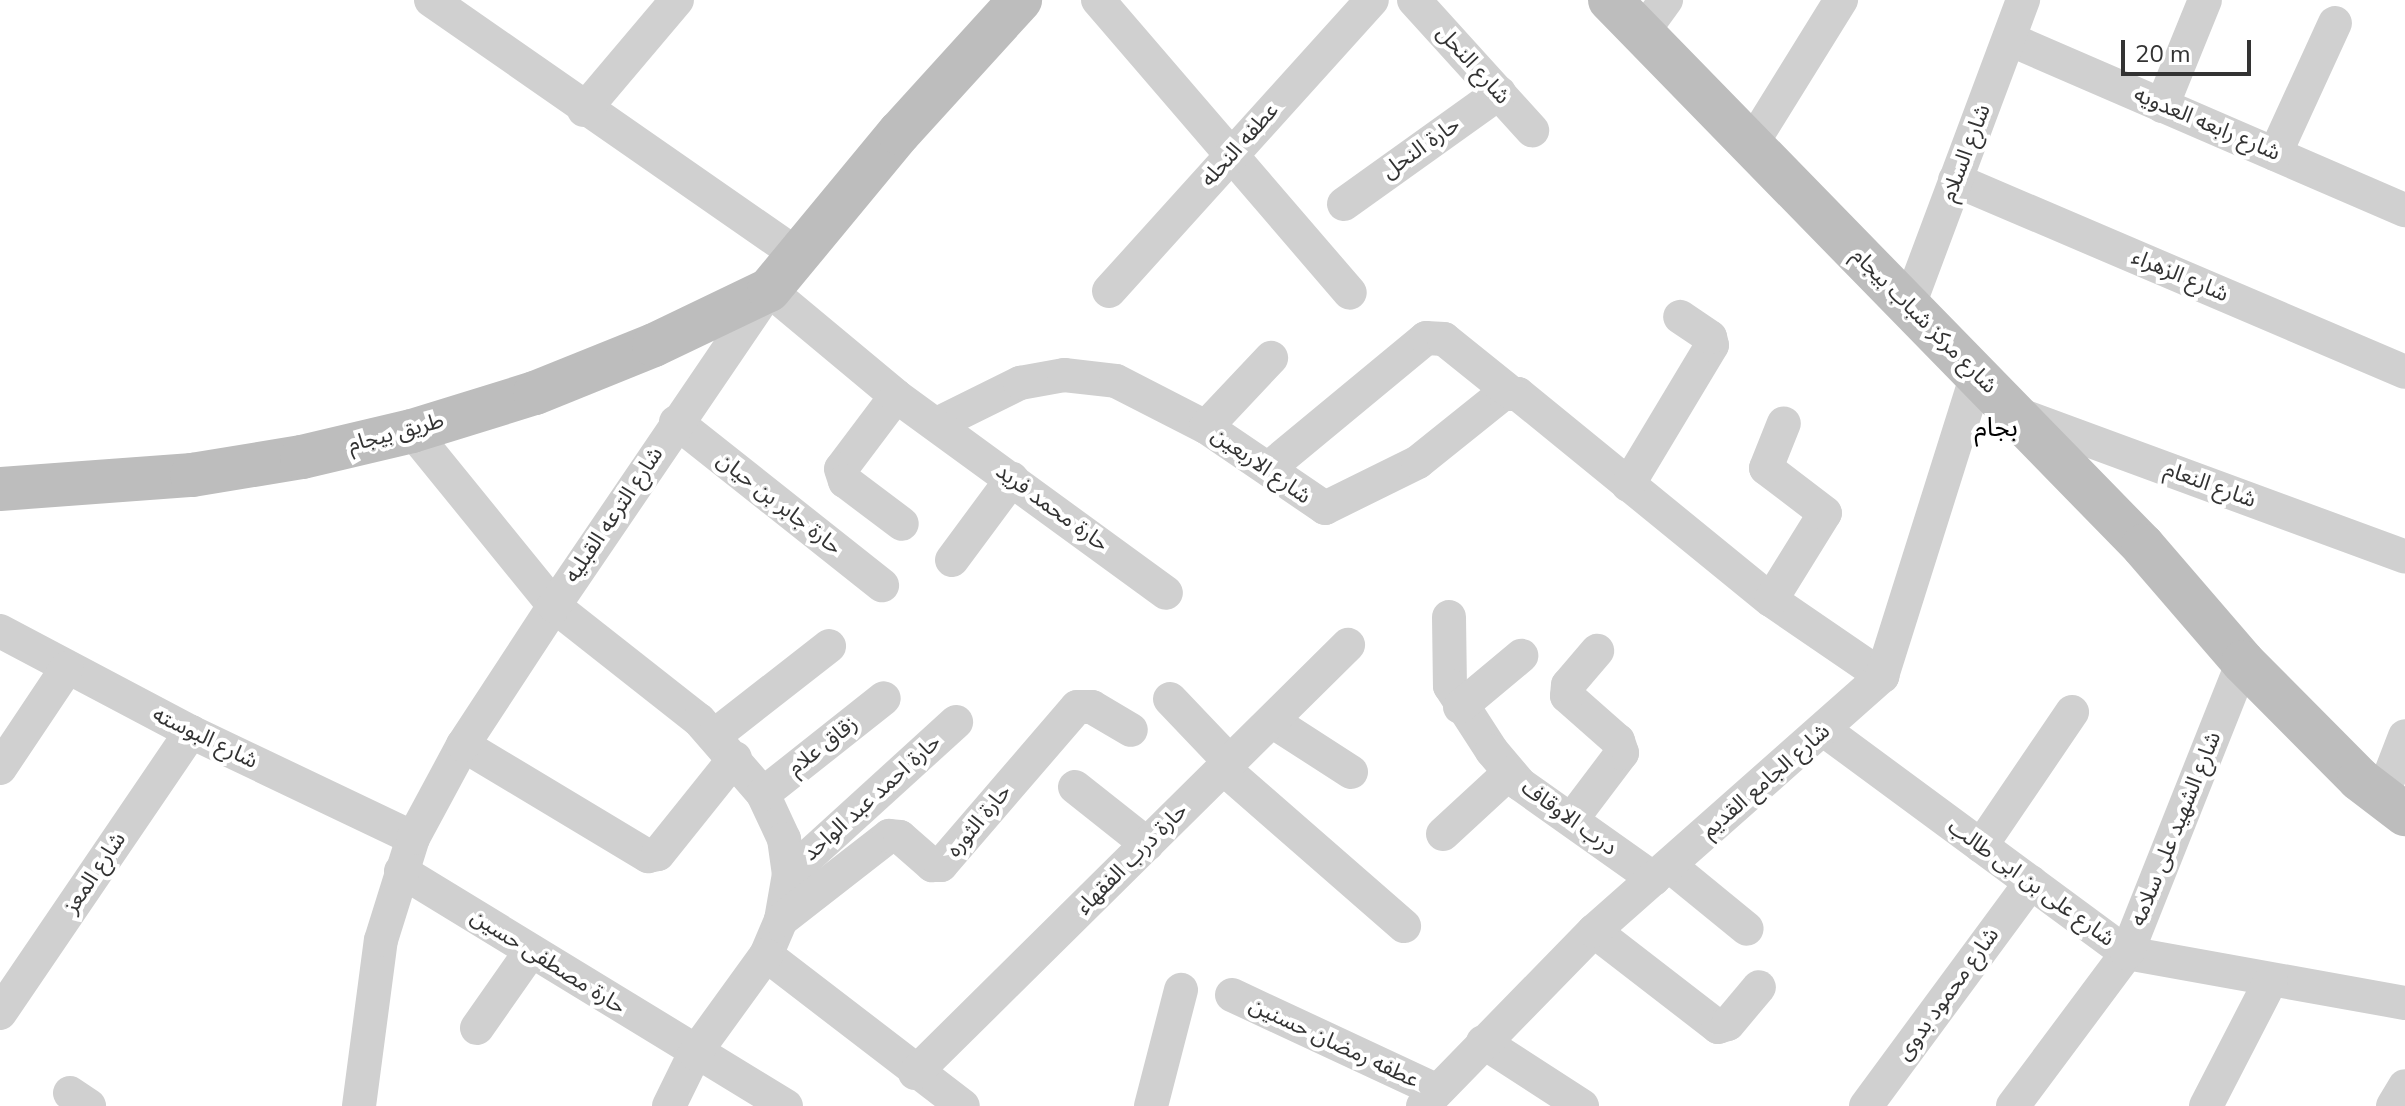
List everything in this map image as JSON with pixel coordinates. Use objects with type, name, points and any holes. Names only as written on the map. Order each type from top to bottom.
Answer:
[{"type":"main road","name":"شارع مركز شباب بيجام","points":[[1610,0],[1654,16],[1751,145],[2143,546],[2243,662],[2394,805]]},
{"type":"main road","name":"شارع الترعه القبليه","points":[[769,290],[1003,5]]},
{"type":"main road","name":"طريق بيجام","points":[[0,489],[192,475],[412,431],[561,382],[769,290]]},
{"type":"street","points":[[584,110],[677,0]]},
{"type":"street","points":[[1098,0],[1350,293]]},
{"type":"street","name":"عطفه النحله","points":[[1109,291],[1372,0]]},
{"type":"street","name":"شارع النحل","points":[[1414,0],[1532,130]]},
{"type":"street","points":[[1751,145],[1841,0]]},
{"type":"street","name":"شارع السلام","points":[[1909,305],[2023,0]]},
{"type":"street","points":[[2162,106],[2205,0]]},
{"type":"street","points":[[447,5],[584,110],[797,254]]},
{"type":"street","points":[[2275,154],[2335,23]]},
{"type":"street","name":"شارع رابعه العدويه","points":[[2009,39],[2275,154],[2403,204]]},
{"type":"street","name":"حارة النحل","points":[[1344,204],[1499,93]]},
{"type":"street","name":"شارع الزهراء","points":[[1955,180],[2405,372]]},
{"type":"street","points":[[769,290],[896,396],[937,424]]},
{"type":"street","name":"شارع الترعه القبليه","points":[[360,1094],[368,1010],[401,871],[413,838],[463,745],[676,422],[769,290]]},
{"type":"street","points":[[1628,485],[1712,345],[1710,337],[1680,317]]},
{"type":"street","points":[[1269,468],[1426,338],[1444,339],[1510,392],[1518,394],[1771,600],[1882,676]]},
{"type":"street","points":[[1206,427],[1271,358]]},
{"type":"street","name":"شارع الاربعين","points":[[937,424],[1020,383],[1064,375],[1116,381],[1206,427],[1325,508],[1418,462],[1510,392]]},
{"type":"street","name":"شارع الجامع القديم","points":[[1429,1098],[1594,931],[1882,676],[1977,375]]},
{"type":"street","points":[[896,396],[841,469],[845,481],[902,524]]},
{"type":"street","name":"شارع النعام","points":[[2015,414],[2405,557]]},
{"type":"street","name":"حارة جابر بن حيان","points":[[676,422],[882,585]]},
{"type":"street","points":[[1771,600],[1825,513],[1766,468],[1784,423]]},
{"type":"street","name":"حارة محمد فريد","points":[[937,424],[1166,593]]},
{"type":"street","points":[[412,431],[554,606],[724,747],[763,794],[784,839],[789,874],[781,920],[766,955],[695,1053],[669,1106]]},
{"type":"street","points":[[952,560],[1012,479]]},
{"type":"street","name":"درب الاوقاف","points":[[1449,617],[1450,686],[1460,707],[1509,773],[1572,819],[1662,872],[1747,929]]},
{"type":"street","name":"شارع البوسته","points":[[0,631],[191,732],[413,838]]},
{"type":"street","name":"حارة درب الفقهاء","points":[[915,1073],[1348,645]]},
{"type":"street","points":[[463,745],[648,856],[658,854],[724,747],[829,646]]},
{"type":"street","points":[[1572,819],[1622,753],[1618,741],[1567,696],[1568,685],[1597,651]]},
{"type":"street","points":[[1460,707],[1521,656]]},
{"type":"street","name":"شارع الشهيد على سلامه","points":[[2013,1106],[2127,953],[2243,662]]},
{"type":"street","points":[[0,768],[67,668]]},
{"type":"street","name":"زقاق علام","points":[[763,794],[884,698]]},
{"type":"street","points":[[1170,699],[1227,766],[1404,926]]},
{"type":"street","name":"حارة الثوره","points":[[781,920],[889,836],[900,837],[932,865],[941,865],[1077,707],[1092,707],[1131,730]]},
{"type":"street","points":[[1981,846],[2072,712]]},
{"type":"street","points":[[1272,721],[1351,772]]},
{"type":"street","name":"حارة احمد عبد الواحد","points":[[789,874],[956,722]]},
{"type":"street","name":"شارع على بن ابى طالب","points":[[1824,730],[2127,953],[2405,1003]]},
{"type":"street","name":"شارع المعز","points":[[0,1013],[191,732]]},
{"type":"street","points":[[2394,805],[2405,736]]},
{"type":"street","points":[[1443,834],[1509,773]]},
{"type":"street","points":[[1075,787],[1147,844]]},
{"type":"street","name":"حارة مصطفى حسين","points":[[401,871],[786,1106]]},
{"type":"street","name":"شارع محمود بدوى","points":[[1866,1106],[2031,882]]},
{"type":"street","points":[[1594,931],[1718,1027],[1728,1024],[1759,987]]},
{"type":"street","points":[[477,1028],[531,951]]},
{"type":"street","points":[[766,955],[915,1073],[963,1106]]},
{"type":"street","points":[[2206,1106],[2271,980]]},
{"type":"street","points":[[1151,1106],[1181,990]]},
{"type":"street","name":"عطفه رمضان حسنين","points":[[1232,995],[1429,1098]]},
{"type":"street","points":[[1483,1042],[1582,1106]]},
{"type":"street","points":[[2393,1106],[2405,1086]]},
{"type":"street","points":[[339,1106],[360,1094]]},
{"type":"district","name":"بجام","points":[[1996,428]]}]
